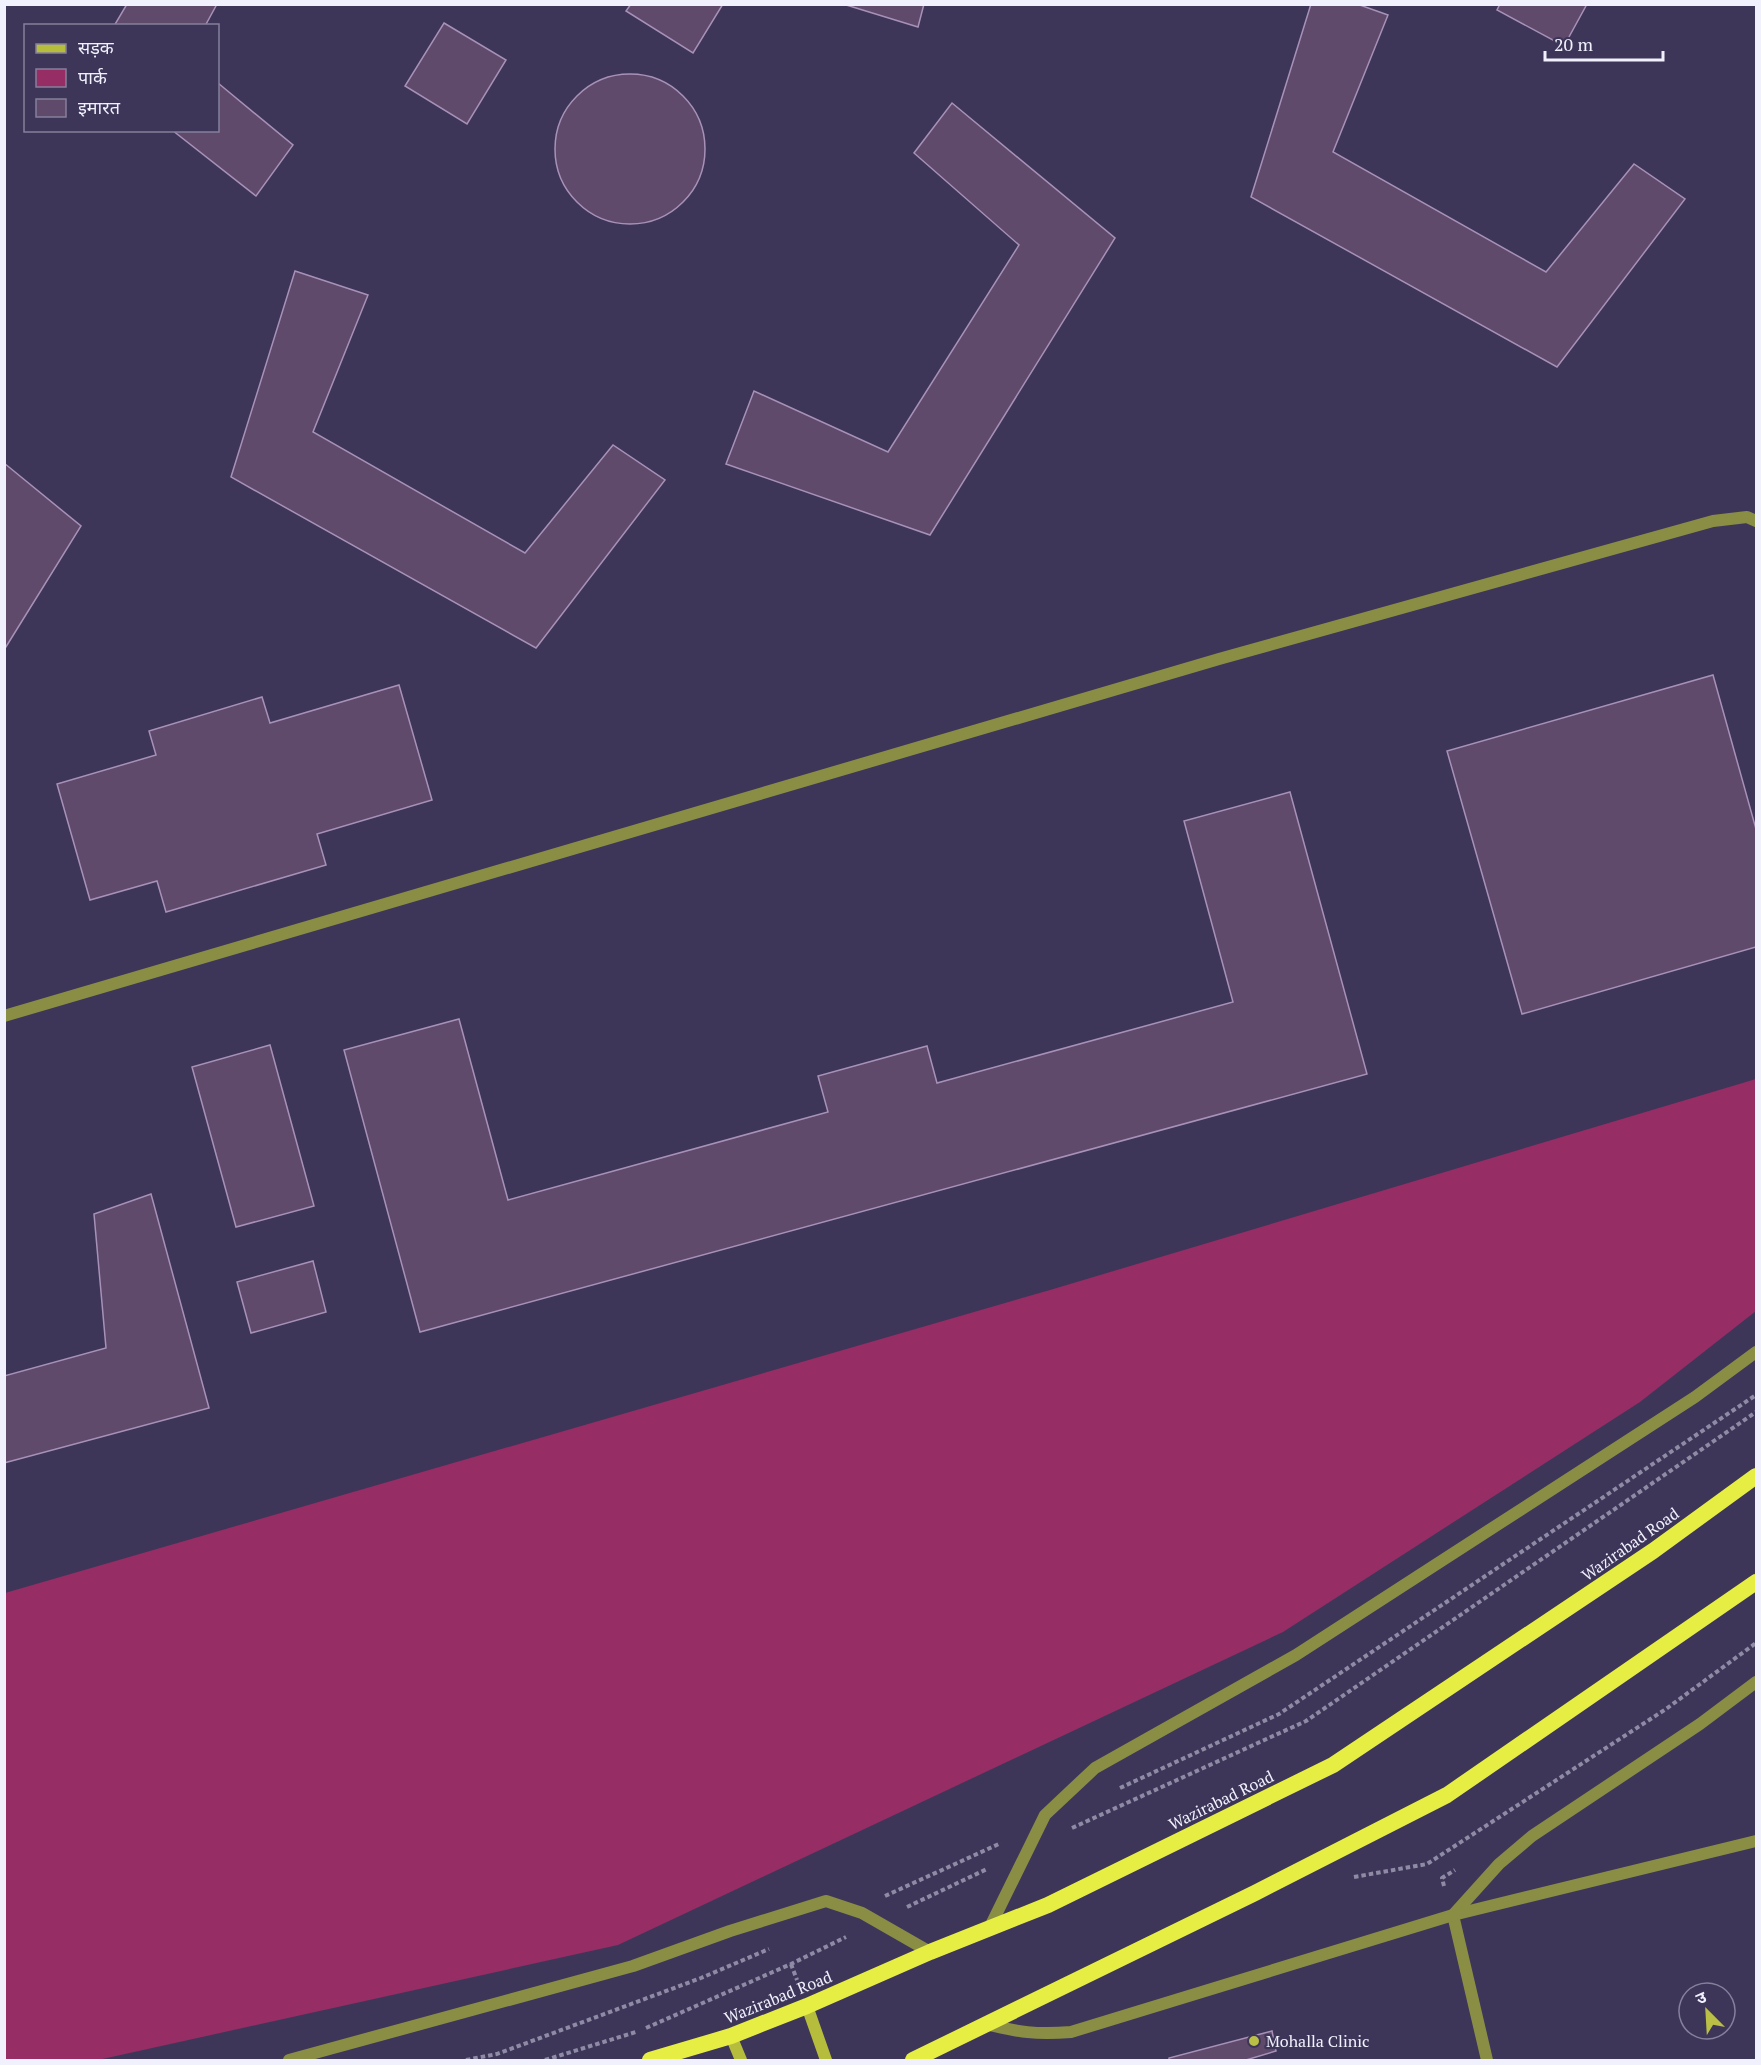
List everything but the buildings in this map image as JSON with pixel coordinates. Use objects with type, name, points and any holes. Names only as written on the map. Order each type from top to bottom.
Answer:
[{"type":"highway","name":"Wazirabad Road","points":[[650,2061],[731,2036],[1048,1905],[1333,1765],[1653,1551],[1756,1476]]},
{"type":"highway","points":[[913,2061],[1255,1893],[1447,1795],[1756,1582]]},
{"type":"main road","points":[[807,2006],[826,2061]]},
{"type":"main road","points":[[731,2036],[741,2061]]},
{"type":"street","points":[[4,1016],[1230,656],[1713,521],[1747,517],[1756,521]]},
{"type":"street","points":[[989,1929],[1045,1815],[1095,1768],[1296,1655],[1695,1397],[1756,1352]]},
{"type":"street","points":[[1453,1916],[1499,1864],[1532,1836],[1700,1724],[1756,1682]]},
{"type":"street","points":[[985,2024],[1016,2032],[1041,2035],[1071,2032],[1453,1916],[1756,1841]]},
{"type":"street","points":[[289,2061],[633,1966],[730,1931],[826,1902],[862,1913],[930,1952]]},
{"type":"street","points":[[1453,1916],[1487,2061]]},
{"type":"path","points":[[545,2061],[638,2032],[791,1964],[1121,1804],[1306,1721],[1756,1412]]},
{"type":"path","points":[[1347,1878],[1427,1864],[1666,1709],[1756,1642]]},
{"type":"green space","points":[[1756,1079],[1756,1311],[1640,1402],[1283,1632],[618,1945],[98,2060],[5,2060],[5,1593],[1050,1290]]},
{"type":"place","name":"Mohalla Clinic","points":[[1254,2041]]}]
